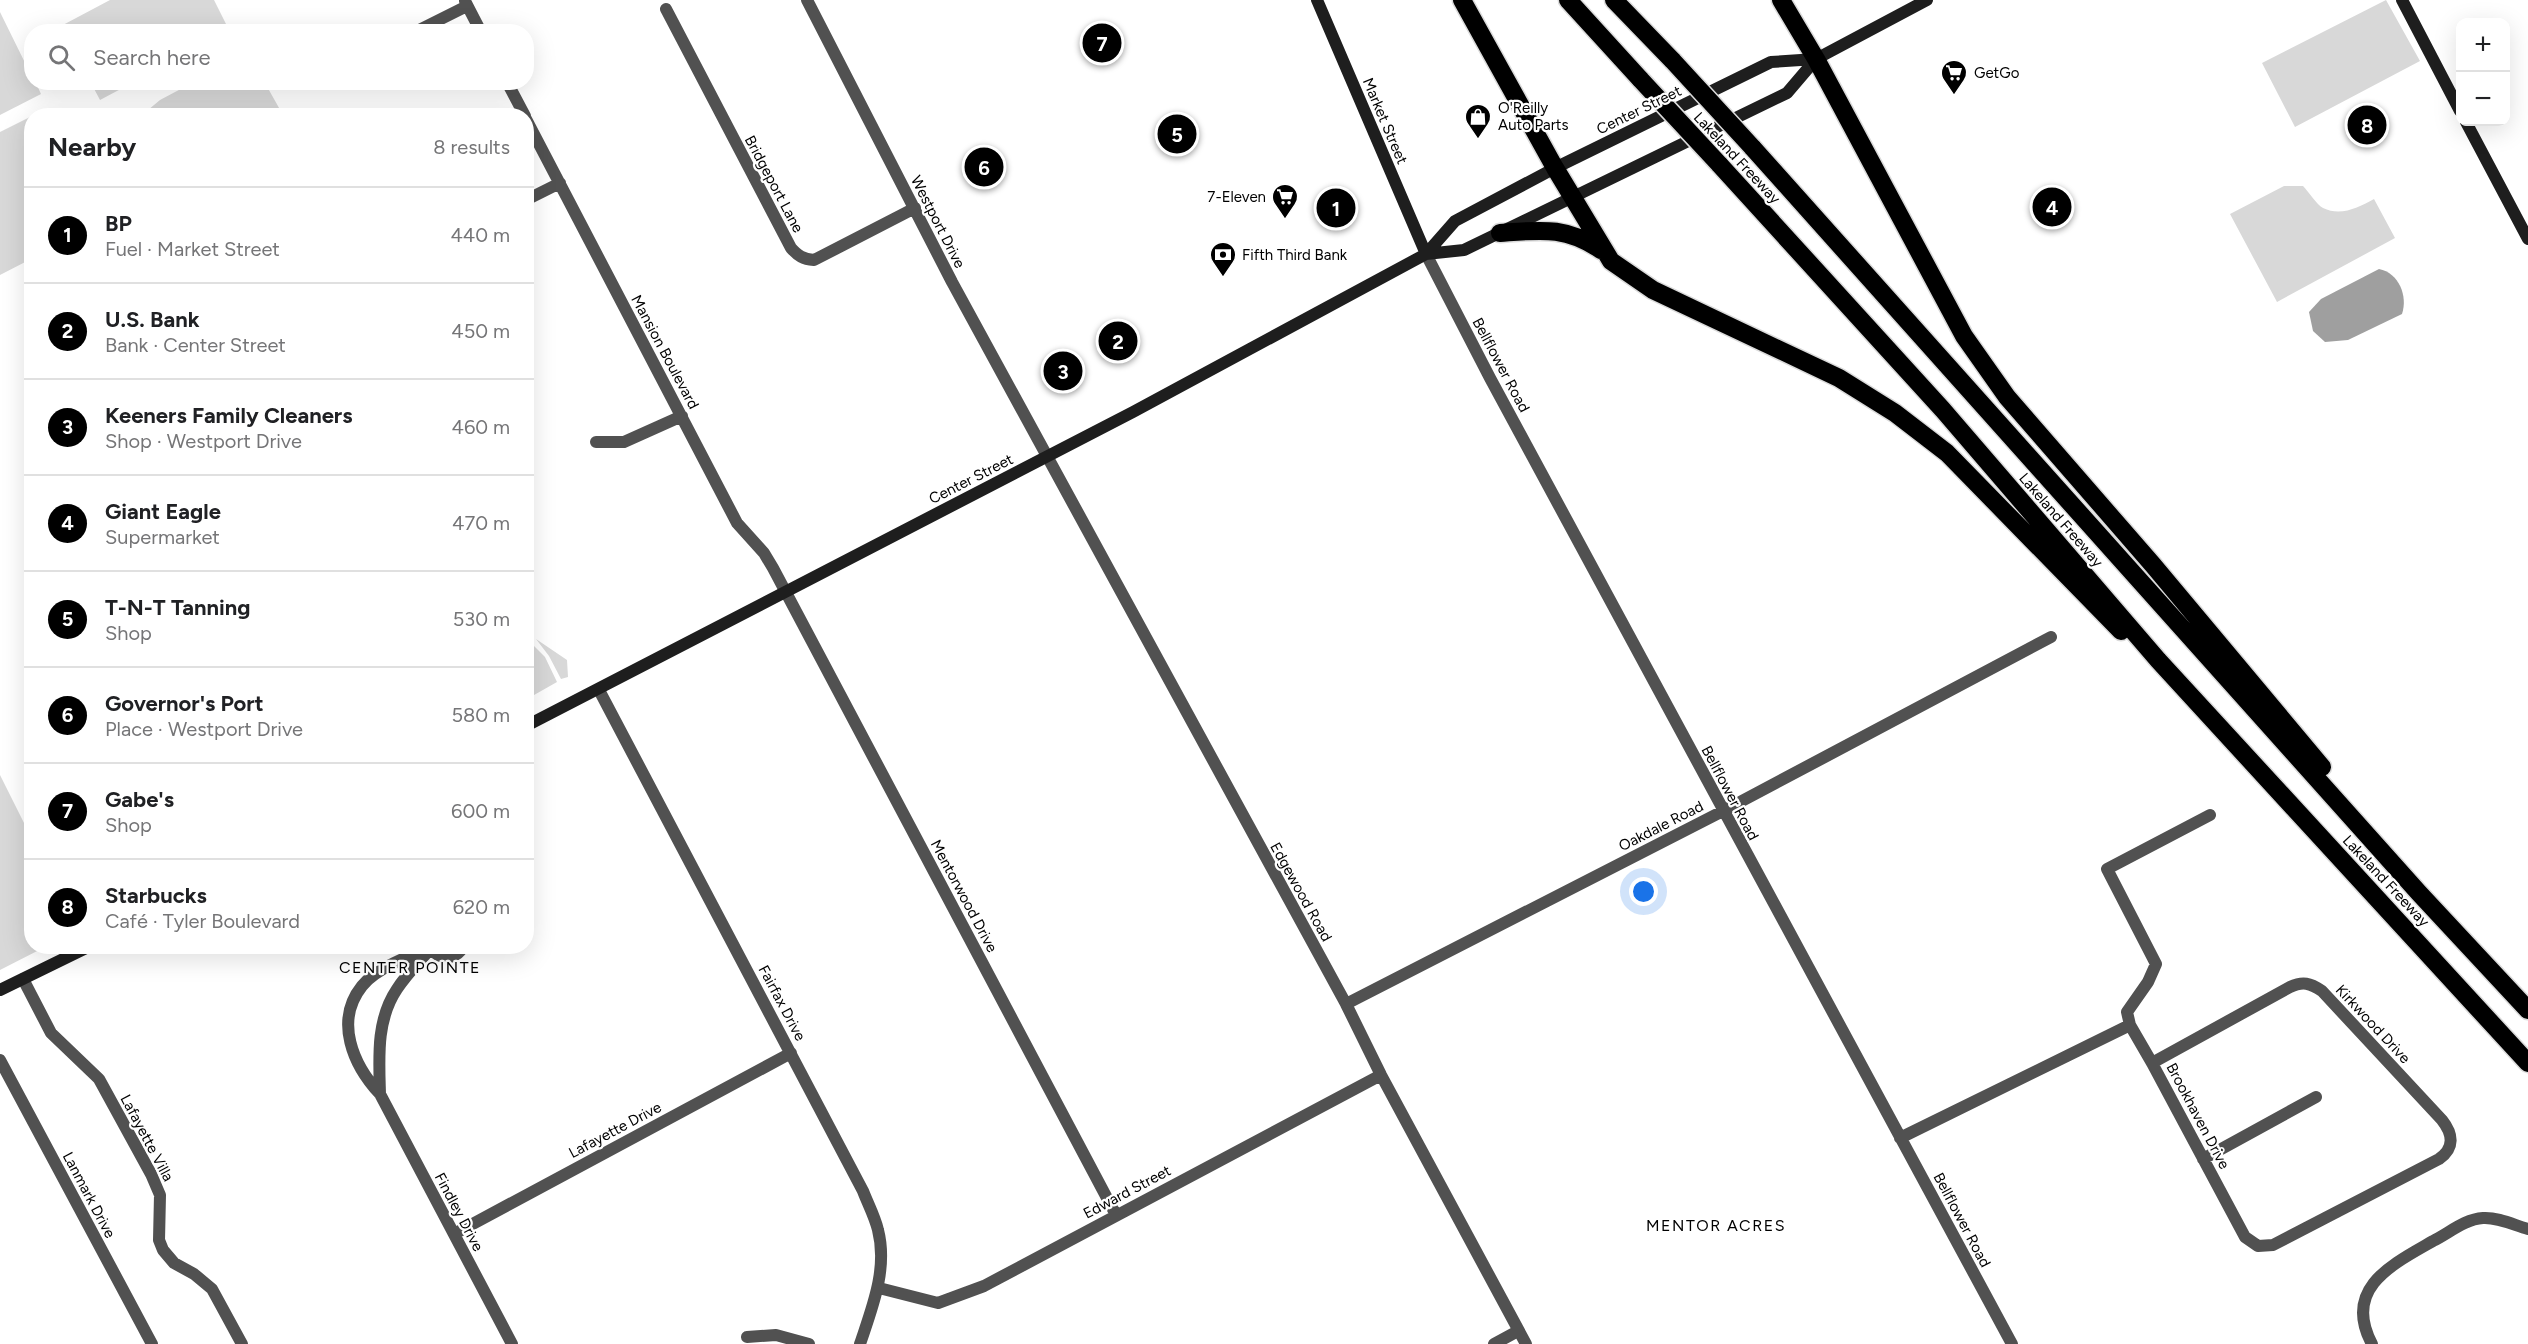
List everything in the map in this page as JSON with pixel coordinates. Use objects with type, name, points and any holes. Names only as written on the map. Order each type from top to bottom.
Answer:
[{"type":"highway","points":[[1462,0],[1605,253]]},
{"type":"highway","name":"Lakeland Freeway","points":[[1568,0],[1943,410],[2158,660],[2528,1063]]},
{"type":"highway","name":"Lakeland Freeway","points":[[1614,0],[1752,147],[2419,893],[2528,1010]]},
{"type":"highway","points":[[1781,0],[1816,60],[1964,336],[2007,397],[2161,574],[2394,853],[2419,893]]},
{"type":"highway","points":[[1500,232],[1536,230],[1565,232],[1584,239],[1605,253],[1619,268],[1653,290],[1839,378],[1895,413],[1947,453],[2112,625],[2158,660]]},
{"type":"main road","name":"Market Street","points":[[1317,0],[1426,254]]},
{"type":"main road","name":"Center Street","points":[[1426,254],[1464,250],[1787,93],[1816,60],[1927,0]]},
{"type":"main road","points":[[2402,0],[2456,103]]},
{"type":"main road","name":"Center Street","points":[[534,722],[1133,412],[1426,254],[1455,221],[1555,168],[1771,62],[1816,60]]},
{"type":"main road","points":[[2468,126],[2528,239]]},
{"type":"main road","points":[[0,990],[74,954]]},
{"type":"street","name":"Westport Drive","points":[[807,0],[1046,456]]},
{"type":"street","points":[[429,24],[466,3],[477,24]]},
{"type":"street","name":"Bridgeport Lane","points":[[666,9],[791,248],[798,256],[814,260],[915,208]]},
{"type":"street","name":"Mansion Boulevard","points":[[511,90],[521,108]]},
{"type":"street","name":"Mansion Boulevard","points":[[534,133],[737,522],[764,553],[785,592]]},
{"type":"street","points":[[534,196],[560,183]]},
{"type":"street","name":"Bellflower Road","points":[[1426,254],[1490,378],[2012,1344]]},
{"type":"street","points":[[596,442],[624,442],[682,416]]},
{"type":"street","name":"Edgewood Road","points":[[1046,456],[1346,1004],[1381,1075],[1526,1344]]},
{"type":"street","name":"Mentorwood Drive","points":[[785,592],[1116,1215]]},
{"type":"street","name":"Oakdale Road","points":[[1346,1004],[1723,811],[2050,636]]},
{"type":"street","name":"Fairfax Drive","points":[[599,690],[863,1191],[879,1231],[879,1288],[860,1344]]},
{"type":"street","points":[[1900,1138],[2130,1025],[2127,1012],[2148,982],[2156,964],[2108,869],[2210,815]]},
{"type":"street","name":"Findley Drive","points":[[414,954],[368,980],[361,987],[348,1021],[348,1038],[354,1055],[369,1082],[380,1094],[512,1344]]},
{"type":"street","name":"Findley Drive","points":[[380,1094],[381,1037],[388,1006],[406,976],[425,954]]},
{"type":"street","points":[[435,954],[450,958],[459,954]]},
{"type":"street","name":"Lafayette Villa","points":[[22,979],[51,1033],[99,1079],[150,1174],[160,1195],[159,1240],[163,1250],[174,1263],[194,1274],[212,1288],[242,1344]]},
{"type":"street","name":"Kirkwood Drive","points":[[2152,1063],[2290,987],[2299,983],[2307,983],[2322,991],[2442,1120],[2448,1127],[2452,1143]]},
{"type":"street","name":"Brookhaven Drive","points":[[2130,1025],[2245,1237],[2258,1246],[2273,1245],[2439,1159],[2449,1150],[2452,1143]]},
{"type":"street","name":"Lafayette Drive","points":[[454,1234],[791,1053]]},
{"type":"street","name":"Lanmark Drive","points":[[0,1060],[152,1344]]},
{"type":"street","name":"Edward Street","points":[[879,1288],[938,1303],[984,1286],[1381,1075]]},
{"type":"street","points":[[2203,1158],[2316,1097]]},
{"type":"street","points":[[2372,1344],[2365,1326],[2365,1303],[2373,1280],[2388,1267],[2466,1222],[2494,1219],[2528,1230]]},
{"type":"street","points":[[1494,1344],[1518,1330]]},
{"type":"street","points":[[747,1337],[776,1335],[810,1344]]},
{"type":"shaded area","points":[[110,0],[214,0],[226,24],[65,24]]},
{"type":"shaded area","points":[[2386,0],[2420,61],[2295,127],[2262,63]]},
{"type":"shaded area","points":[[0,12],[24,61],[24,90],[39,90],[41,94],[0,115]]},
{"type":"shaded area","points":[[95,90],[119,90],[100,100]]},
{"type":"shaded area","points":[[179,90],[269,90],[279,108],[150,108]]},
{"type":"shaded area","points":[[24,120],[24,263],[0,275],[0,132]]},
{"type":"shaded area","points":[[2284,186],[2303,186],[2320,206],[2336,212],[2350,210],[2374,199],[2395,238],[2277,302],[2230,214]]},
{"type":"shaded area","points":[[2379,269],[2386,271],[2397,280],[2403,293],[2402,314],[2348,340],[2325,342],[2313,331],[2309,312],[2321,299]]},
{"type":"shaded area","points":[[536,639],[567,660],[568,677],[561,679],[549,656]]},
{"type":"shaded area","points":[[534,646],[545,657],[557,682],[534,695]]},
{"type":"shaded area","points":[[0,775],[24,823],[24,954],[31,954],[0,970]]},
{"type":"place","name":"Gabe's","points":[[1102,43]]},
{"type":"place","name":"GetGo","points":[[1954,96]]},
{"type":"place","name":"Starbucks","points":[[2367,125]]},
{"type":"place","name":"T-N-T Tanning","points":[[1177,134]]},
{"type":"place","name":"O'Reilly Auto Parts","points":[[1478,140]]},
{"type":"place","name":"Governor's Port","points":[[984,167]]},
{"type":"place","name":"Giant Eagle","points":[[2052,207]]},
{"type":"place","name":"BP","points":[[1336,208]]},
{"type":"place","name":"7-Eleven","points":[[1285,220]]},
{"type":"place","name":"Fifth Third Bank","points":[[1223,278]]},
{"type":"place","name":"U.S. Bank","points":[[1118,341]]},
{"type":"place","name":"Keeners Family Cleaners","points":[[1063,371]]},
{"type":"district","name":"CENTER POINTE","points":[[410,967]]},
{"type":"district","name":"MENTOR ACRES","points":[[1716,1225]]}]
